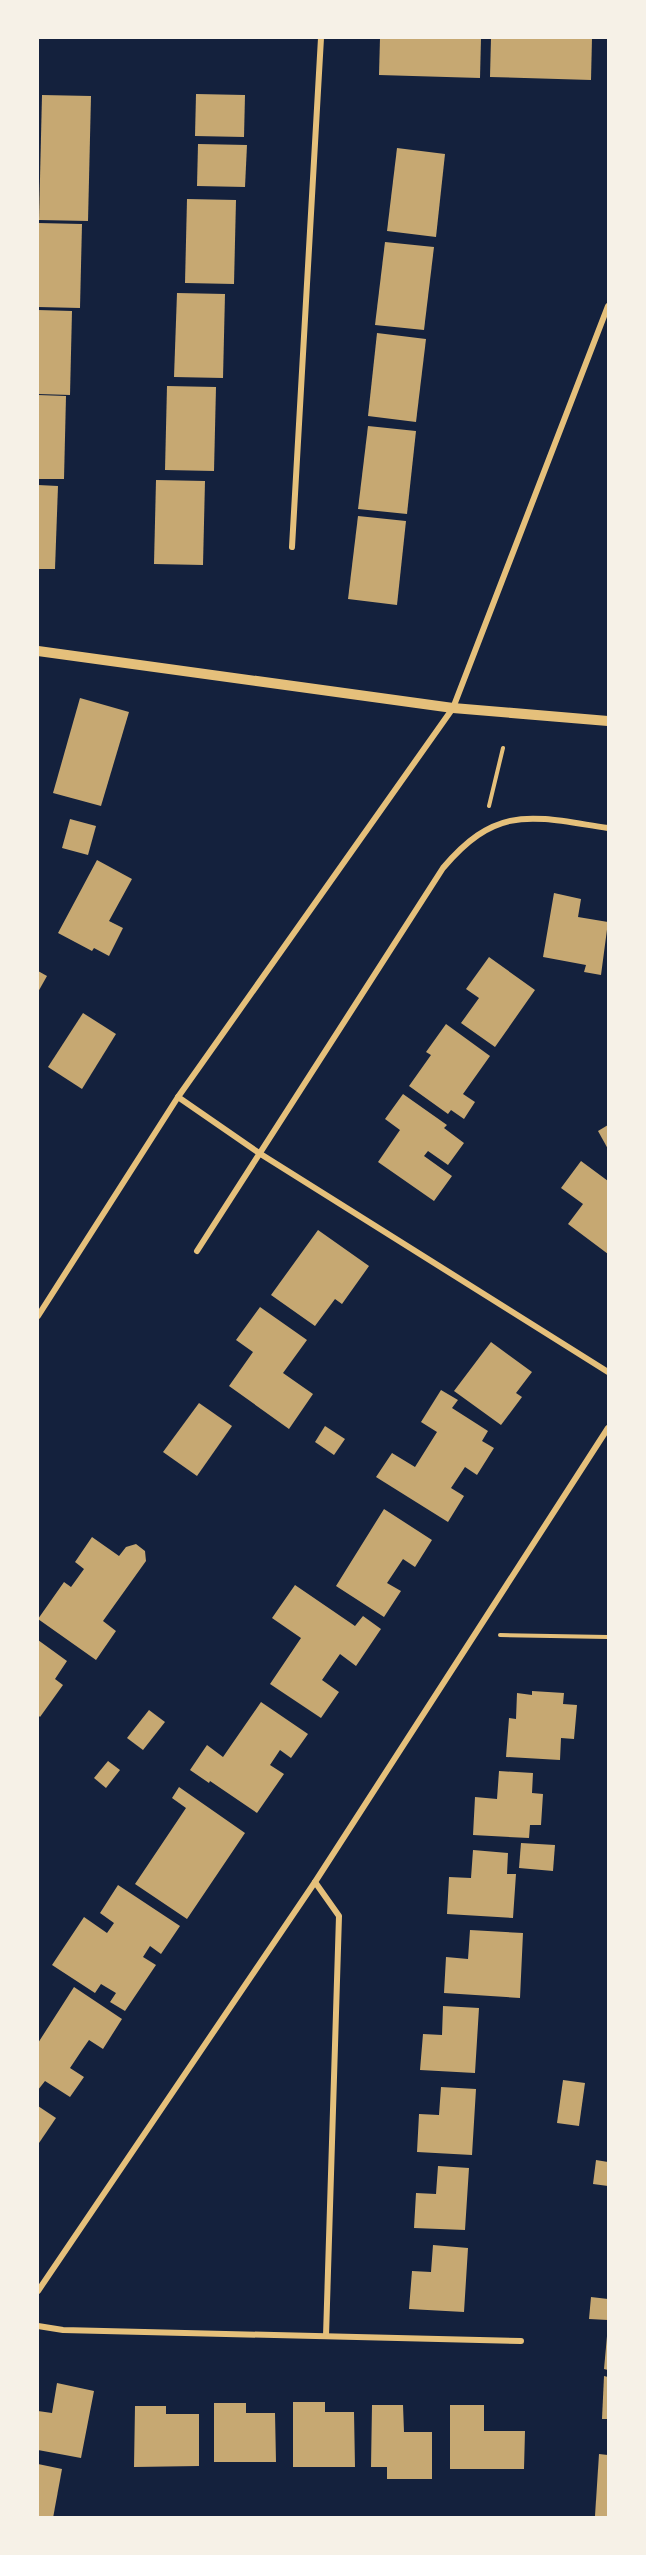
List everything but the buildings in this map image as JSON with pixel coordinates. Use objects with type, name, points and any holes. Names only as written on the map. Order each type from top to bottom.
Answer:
[{"type":"street","points":[[292,547],[321,38]]},
{"type":"street","points":[[38,1316],[178,1097],[453,708],[609,306]]},
{"type":"street","points":[[38,651],[453,708],[609,721]]},
{"type":"street","points":[[197,1251],[443,868],[463,844],[505,821],[527,817],[609,828]]},
{"type":"street","points":[[178,1097],[259,1153],[609,1372]]},
{"type":"street","points":[[38,2291],[315,1882],[609,1428]]},
{"type":"street","points":[[315,1882],[339,1916],[326,2336]]},
{"type":"street","points":[[38,2326],[63,2330],[521,2341]]},
{"type":"path","points":[[482,833],[503,748]]},
{"type":"path","points":[[475,1634],[609,1637]]}]
